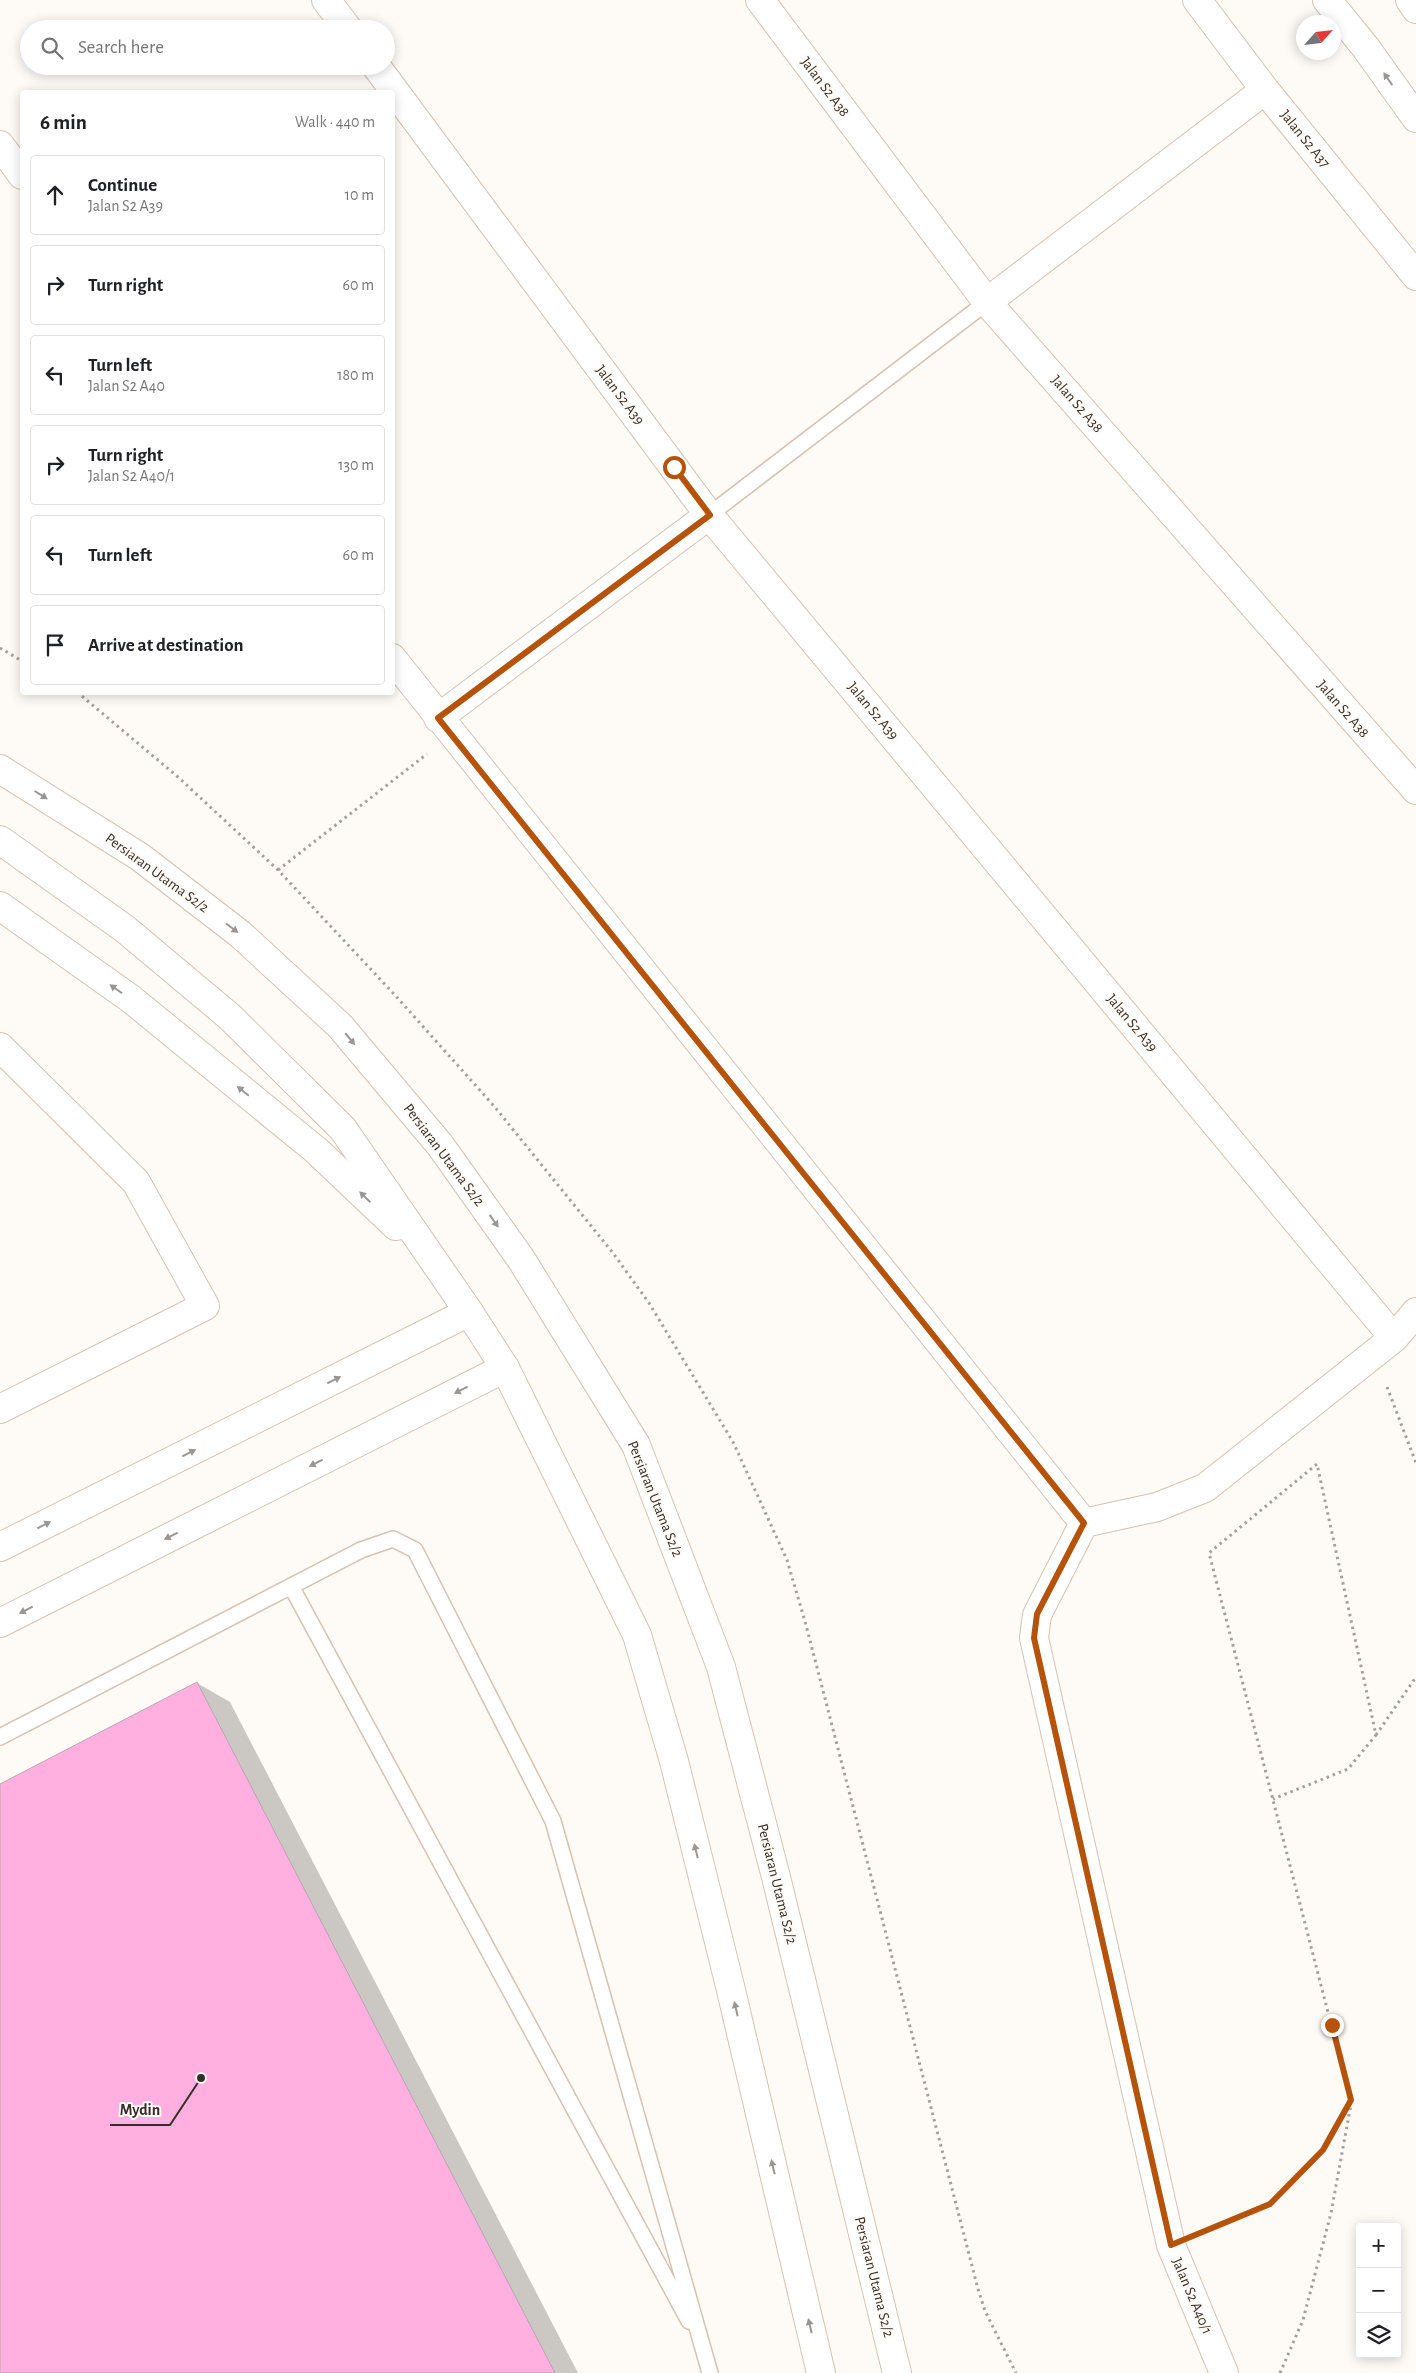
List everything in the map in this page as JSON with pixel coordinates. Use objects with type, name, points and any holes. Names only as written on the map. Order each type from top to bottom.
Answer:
[{"type":"street","points":[[326,0],[341,20]]},
{"type":"street","name":"Jalan S2 A38","points":[[760,0],[987,302],[1411,778]]},
{"type":"street","name":"Jalan S2 A37","points":[[1197,0],[1265,90],[1416,276]]},
{"type":"street","points":[[1327,0],[1366,48],[1416,118]]},
{"type":"street","points":[[1410,0],[1416,9]]},
{"type":"street","name":"Jalan S2 A39","points":[[383,75],[394,90]]},
{"type":"street","points":[[987,302],[1265,90]]},
{"type":"street","name":"Jalan S2 A39","points":[[395,92],[710,515],[1384,1346]]},
{"type":"street","points":[[0,145],[20,171]]},
{"type":"street","points":[[445,726],[710,515]]},
{"type":"street","points":[[395,662],[1084,1523],[1157,1507],[1204,1488],[1384,1346],[1416,1312]]},
{"type":"street","name":"Persiaran Utama S2/2","points":[[0,769],[140,857],[240,934],[340,1026],[440,1145],[515,1251],[636,1445],[721,1667],[776,1877],[897,2371]]},
{"type":"street","points":[[0,840],[125,929],[230,1016],[343,1129],[439,1267],[505,1368],[637,1635],[674,1761],[730,1986],[821,2373]]},
{"type":"street","points":[[0,906],[131,999],[302,1139],[439,1267]]},
{"type":"street","points":[[0,1046],[136,1182],[205,1306],[0,1409]]},
{"type":"street","points":[[0,1547],[469,1312]]},
{"type":"street","points":[[0,1623],[505,1368]]},
{"type":"street","name":"Jalan S2 A40/1","points":[[1084,1523],[1037,1614],[1034,1638],[1171,2245],[1224,2373]]},
{"type":"lane","points":[[710,515],[987,302]]},
{"type":"lane","points":[[0,1737],[361,1550],[393,1539],[415,1550],[553,1821],[710,2373]]},
{"type":"lane","points":[[291,1586],[703,2345]]},
{"type":"path","points":[[0,648],[20,660]]},
{"type":"path","points":[[278,870],[445,726]]},
{"type":"path","points":[[1384,1346],[1416,1463]]},
{"type":"path","points":[[1280,2373],[1303,2320],[1329,2222],[1351,2100],[1209,1553],[1317,1464],[1376,1735]]},
{"type":"path","points":[[1273,1799],[1348,1769],[1376,1735],[1416,1677]]},
{"type":"path","points":[[1171,2245],[1270,2204],[1323,2150],[1351,2100]]},
{"type":"building","points":[[197,1682],[555,2373],[0,2373],[0,1784]]},
{"type":"place","name":"Mydin","points":[[201,2078]]},
{"type":"route","points":[[674,467],[710,515],[438,718],[1084,1523],[1037,1614],[1034,1638],[1171,2245],[1270,2204],[1323,2150],[1351,2100],[1332,2025]]}]
